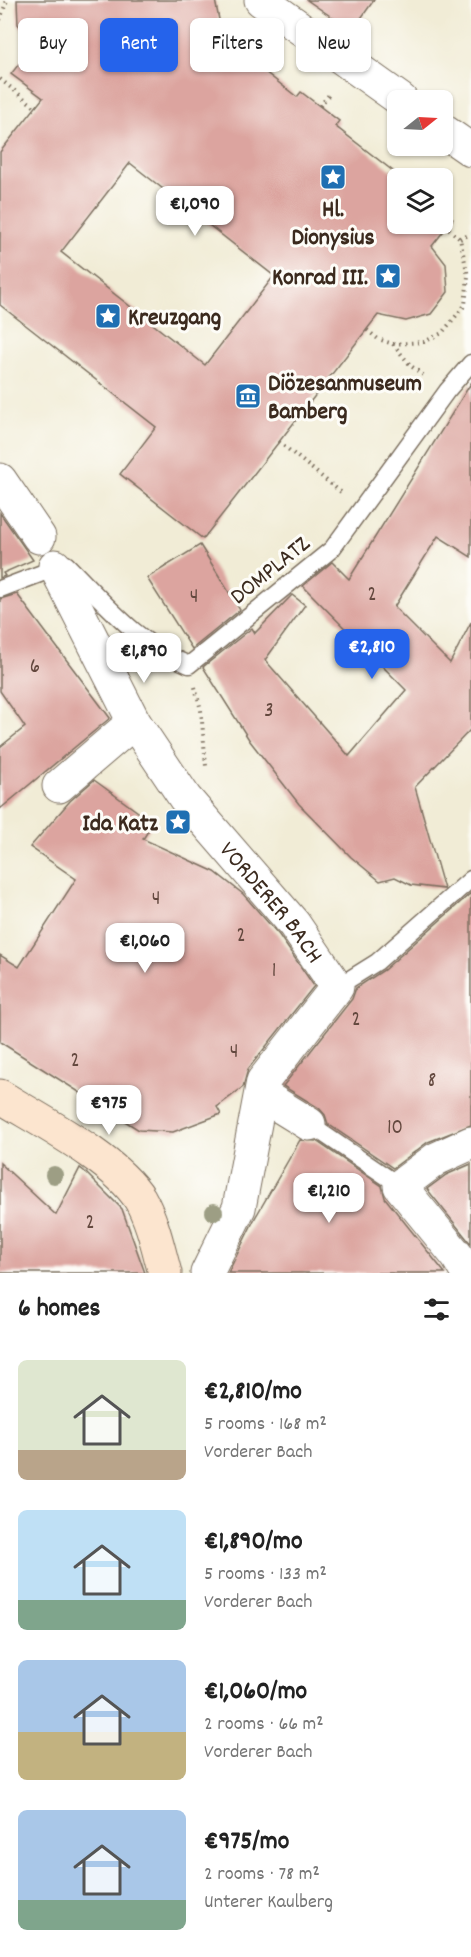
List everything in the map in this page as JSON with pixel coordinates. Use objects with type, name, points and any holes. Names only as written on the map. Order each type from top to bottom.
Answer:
[{"type":"street","points":[[261,0],[387,90]]},
{"type":"street","points":[[453,138],[471,150]]},
{"type":"street","points":[[0,480],[39,537]]},
{"type":"street","name":"VORDERER BACH","points":[[55,566],[134,722],[201,820],[294,924],[337,987],[262,1088]]},
{"type":"street","points":[[59,786],[134,722]]},
{"type":"street","points":[[210,1266],[239,1208],[262,1088],[309,1124]]},
{"type":"street","points":[[0,1096],[92,1155],[128,1182],[152,1224],[165,1273]]},
{"type":"street","points":[[467,1273],[457,1256],[400,1186],[436,1159],[471,1143]]},
{"type":"lane","name":"DOMPLATZ","points":[[189,665],[332,549],[447,391],[471,363]]},
{"type":"lane","points":[[0,590],[55,566],[66,564],[124,622],[154,647],[189,665]]},
{"type":"lane","points":[[337,987],[377,962],[471,879]]},
{"type":"lane","points":[[309,1124],[400,1186]]},
{"type":"path","points":[[0,20],[7,0]]},
{"type":"path","points":[[0,79],[35,107]]},
{"type":"path","points":[[320,106],[324,100]]},
{"type":"path","points":[[367,330],[378,339],[393,344],[424,342],[441,333],[465,305],[468,276],[460,239],[453,233]]},
{"type":"path","points":[[460,239],[471,234]]},
{"type":"path","points":[[393,344],[411,366],[425,376]]},
{"type":"path","points":[[279,442],[361,509]]},
{"type":"path","points":[[189,665],[201,710],[205,753],[207,789],[201,820]]},
{"type":"building","points":[[17,0],[215,0],[219,18],[190,18],[190,72],[265,72],[297,97],[301,92],[339,121],[335,126],[389,168],[387,168],[387,234],[441,234],[432,246],[446,264],[448,292],[431,314],[406,321],[378,315],[203,539],[120,474],[156,427],[0,305],[0,152],[43,98],[11,74],[18,65],[18,72],[88,72],[88,18],[18,18],[18,24]],"holes":[[[130,163],[274,276],[205,365],[61,252]]]},
{"type":"building","points":[[307,0],[374,0],[361,18],[333,18]]},
{"type":"building","points":[[471,383],[471,557],[438,536],[394,607],[450,663],[471,622],[471,729],[415,787],[444,889],[411,885],[395,877],[380,881],[351,857],[299,804],[250,741],[203,667],[252,628],[255,633],[292,595],[305,605],[265,660],[349,756],[406,690],[303,586],[332,562],[349,579]]},
{"type":"building","points":[[0,513],[33,560],[3,573],[5,576],[0,578]]},
{"type":"building","points":[[200,545],[240,610],[192,649],[147,578]]},
{"type":"building","points":[[17,594],[110,718],[0,809],[0,747],[25,727],[0,691],[0,599]]},
{"type":"building","points":[[94,780],[153,823],[143,839],[215,872],[243,894],[279,935],[314,986],[248,1069],[243,1087],[217,1107],[221,1114],[173,1132],[139,1130],[0,1042],[0,955],[19,967],[76,879],[30,847],[70,801]]},
{"type":"building","points":[[471,893],[471,1125],[428,1142],[393,1168],[328,1124],[319,1108],[283,1086],[352,999],[356,988],[384,970]]},
{"type":"building","points":[[300,1140],[316,1141],[382,1186],[385,1198],[445,1273],[228,1273],[255,1218]]},
{"type":"building","points":[[0,1163],[56,1215],[80,1168],[84,1171],[122,1209],[145,1273],[0,1273]]},
{"type":"building","points":[[471,1164],[471,1244],[427,1189],[446,1175]]},
{"type":"place","name":"Hl. Dionysius","points":[[333,177]]},
{"type":"place","name":"Konrad III.","points":[[388,276]]},
{"type":"place","name":"Kreuzgang","points":[[108,316]]},
{"type":"place","name":"Diözesanmuseum Bamberg","points":[[248,396]]},
{"type":"place","name":"Ida Katz","points":[[178,822]]}]
